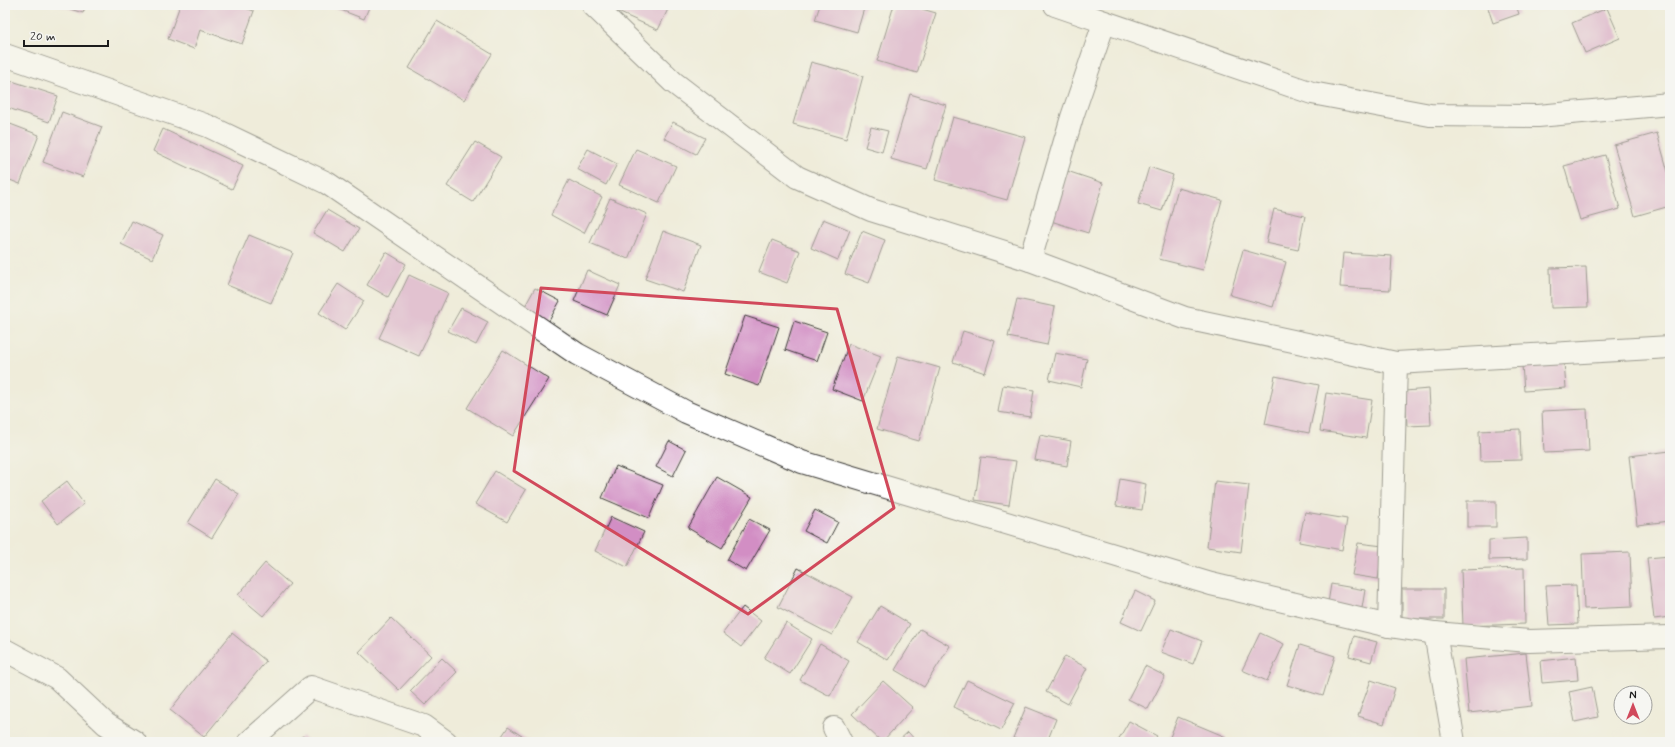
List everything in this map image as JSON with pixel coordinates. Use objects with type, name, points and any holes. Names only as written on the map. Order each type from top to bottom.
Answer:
[{"type":"street","points":[[593,5],[673,82],[797,177],[871,210],[1030,260],[1185,318],[1396,363],[1670,347]]},
{"type":"street","points":[[1055,5],[1104,23],[1312,92],[1430,115],[1538,116],[1670,104]]},
{"type":"street","points":[[1030,260],[1072,118],[1104,23]]},
{"type":"street","points":[[5,55],[208,126],[327,183],[577,354],[686,412],[802,462],[1211,584],[1389,626],[1436,633],[1529,641],[1670,637]]},
{"type":"street","points":[[1389,626],[1396,363]]},
{"type":"street","points":[[1436,633],[1454,742]]},
{"type":"street","points":[[5,650],[57,678],[108,726],[135,742]]},
{"type":"street","points":[[249,742],[311,687],[424,726],[446,742]]},
{"type":"highlighted area","points":[[541,288],[837,309],[894,508],[748,614],[514,471]]},
{"type":"building","points":[[57,5],[86,5],[83,13]]},
{"type":"building","points":[[180,5],[236,5],[254,11],[242,44],[200,30],[194,49],[168,39]]},
{"type":"building","points":[[328,5],[370,5],[364,19]]},
{"type":"building","points":[[611,5],[670,5],[658,30],[609,8]]},
{"type":"building","points":[[820,5],[865,5],[857,32],[815,20]]},
{"type":"building","points":[[894,5],[908,5],[936,13],[917,73],[877,61]]},
{"type":"building","points":[[1487,5],[1516,5],[1519,14],[1493,23]]},
{"type":"building","points":[[1607,8],[1620,38],[1585,53],[1572,23]]},
{"type":"building","points":[[437,21],[492,54],[464,100],[409,68]]},
{"type":"building","points":[[811,62],[863,76],[846,139],[793,124]]},
{"type":"building","points":[[12,81],[58,96],[49,122],[5,107],[5,101]]},
{"type":"building","points":[[910,94],[946,105],[927,169],[891,159]]},
{"type":"building","points":[[62,112],[102,127],[83,177],[43,162]]},
{"type":"building","points":[[953,117],[1025,137],[1007,200],[935,180]]},
{"type":"building","points":[[5,122],[39,135],[20,184],[5,178]]},
{"type":"building","points":[[673,122],[705,138],[696,154],[664,138]]},
{"type":"building","points":[[871,127],[888,131],[882,152],[865,147]]},
{"type":"building","points":[[163,129],[243,166],[232,189],[153,151]]},
{"type":"building","points":[[1657,133],[1670,179],[1670,206],[1635,216],[1614,145]]},
{"type":"building","points":[[475,142],[501,157],[473,202],[447,186]]},
{"type":"building","points":[[588,149],[617,164],[606,185],[577,169]]},
{"type":"building","points":[[636,149],[676,166],[659,203],[619,185]]},
{"type":"building","points":[[1605,155],[1620,209],[1580,220],[1564,166]]},
{"type":"building","points":[[1149,167],[1173,175],[1162,211],[1138,204]]},
{"type":"building","points":[[1067,171],[1103,183],[1088,233],[1051,221]]},
{"type":"building","points":[[569,180],[602,197],[584,233],[551,215]]},
{"type":"building","points":[[1178,188],[1222,200],[1203,270],[1159,259]]},
{"type":"building","points":[[610,198],[647,214],[628,259],[590,243]]},
{"type":"building","points":[[1274,209],[1305,216],[1298,250],[1266,243]]},
{"type":"building","points":[[327,210],[359,229],[345,252],[313,233]]},
{"type":"building","points":[[823,219],[850,230],[838,260],[811,248]]},
{"type":"building","points":[[132,221],[163,235],[152,259],[121,244]]},
{"type":"building","points":[[663,231],[701,245],[683,292],[645,279]]},
{"type":"building","points":[[862,231],[885,240],[869,283],[845,274]]},
{"type":"building","points":[[249,235],[293,253],[271,303],[227,285]]},
{"type":"building","points":[[772,240],[800,251],[787,283],[759,272]]},
{"type":"building","points":[[1243,250],[1286,262],[1273,307],[1230,295]]},
{"type":"building","points":[[386,252],[406,264],[388,297],[367,285]]},
{"type":"building","points":[[1343,253],[1392,256],[1390,290],[1340,287]]},
{"type":"building","points":[[1586,267],[1588,307],[1551,308],[1550,268]]},
{"type":"building","points":[[587,270],[620,285],[607,315],[574,301]]},
{"type":"building","points":[[409,275],[448,293],[419,356],[379,338]]},
{"type":"building","points":[[338,284],[364,301],[345,330],[319,313]]},
{"type":"building","points":[[535,288],[560,301],[549,321],[524,308]]},
{"type":"building","points":[[1017,299],[1055,307],[1047,345],[1008,337]]},
{"type":"building","points":[[461,308],[488,322],[476,345],[448,331]]},
{"type":"building","points":[[745,316],[779,327],[759,386],[725,374]]},
{"type":"building","points":[[794,321],[827,332],[817,361],[785,350]]},
{"type":"building","points":[[963,331],[995,341],[985,373],[953,362]]},
{"type":"building","points":[[849,344],[881,356],[863,401],[832,389]]},
{"type":"building","points":[[503,350],[549,379],[513,436],[467,408]]},
{"type":"building","points":[[1055,353],[1087,359],[1081,387],[1049,380]]},
{"type":"building","points":[[898,356],[940,368],[919,441],[877,429]]},
{"type":"building","points":[[1564,362],[1566,388],[1524,391],[1522,365]]},
{"type":"building","points":[[1275,376],[1319,385],[1309,433],[1265,424]]},
{"type":"building","points":[[1003,385],[1034,390],[1030,417],[998,412]]},
{"type":"building","points":[[1429,389],[1431,425],[1407,426],[1405,391]]},
{"type":"building","points":[[1326,393],[1372,400],[1366,438],[1320,431]]},
{"type":"building","points":[[1587,409],[1589,451],[1544,453],[1542,411]]},
{"type":"building","points":[[1520,429],[1521,460],[1480,461],[1479,431]]},
{"type":"building","points":[[1040,435],[1071,441],[1067,466],[1035,460]]},
{"type":"building","points":[[669,441],[686,450],[673,476],[656,467]]},
{"type":"building","points":[[1670,451],[1670,521],[1637,525],[1629,456]]},
{"type":"building","points":[[981,457],[1016,461],[1009,505],[975,500]]},
{"type":"building","points":[[616,466],[663,485],[649,518],[602,498]]},
{"type":"building","points":[[495,471],[526,490],[507,522],[475,504]]},
{"type":"building","points":[[717,477],[752,497],[722,548],[688,528]]},
{"type":"building","points":[[215,479],[239,494],[212,538],[188,523]]},
{"type":"building","points":[[1120,479],[1146,484],[1142,510],[1116,506]]},
{"type":"building","points":[[67,481],[84,504],[58,524],[41,501]]},
{"type":"building","points":[[1215,481],[1249,485],[1241,552],[1207,547]]},
{"type":"building","points":[[1467,501],[1496,501],[1496,527],[1467,527]]},
{"type":"building","points":[[815,510],[838,522],[827,543],[804,531]]},
{"type":"building","points":[[1305,512],[1347,519],[1342,550],[1299,542]]},
{"type":"building","points":[[611,517],[644,532],[627,567],[595,551]]},
{"type":"building","points":[[749,519],[770,530],[746,571],[727,560]]},
{"type":"building","points":[[1527,538],[1527,559],[1489,560],[1489,540]]},
{"type":"building","points":[[1358,543],[1383,546],[1378,579],[1352,575]]},
{"type":"building","points":[[1630,552],[1632,607],[1584,609],[1582,554]]},
{"type":"building","points":[[1670,556],[1670,617],[1654,619],[1647,558]]},
{"type":"building","points":[[265,563],[290,584],[263,616],[238,595]]},
{"type":"building","points":[[798,568],[853,597],[832,635],[778,607]]},
{"type":"building","points":[[1524,568],[1525,624],[1463,626],[1461,570]]},
{"type":"building","points":[[1331,584],[1365,590],[1362,608],[1328,603]]},
{"type":"building","points":[[1576,585],[1578,624],[1549,625],[1546,586]]},
{"type":"building","points":[[1402,589],[1444,589],[1444,619],[1402,619]]},
{"type":"building","points":[[1135,591],[1155,601],[1141,631],[1121,622]]},
{"type":"building","points":[[880,606],[910,624],[888,660],[858,642]]},
{"type":"building","points":[[743,607],[761,621],[741,647],[723,633]]},
{"type":"building","points":[[391,618],[431,656],[399,690],[359,652]]},
{"type":"building","points":[[786,623],[812,639],[790,674],[764,658]]},
{"type":"building","points":[[920,629],[950,646],[924,687],[895,670]]},
{"type":"building","points":[[1171,629],[1202,641],[1193,664],[1161,652]]},
{"type":"building","points":[[232,633],[266,661],[204,737],[170,710]]},
{"type":"building","points":[[1260,633],[1284,644],[1267,681],[1242,670]]},
{"type":"building","points":[[1354,636],[1377,642],[1371,662],[1349,656]]},
{"type":"building","points":[[820,644],[849,661],[830,696],[800,680]]},
{"type":"building","points":[[1300,645],[1335,656],[1323,696],[1287,685]]},
{"type":"building","points":[[1526,653],[1532,706],[1469,713],[1464,659]]},
{"type":"building","points":[[1065,656],[1087,668],[1068,704],[1046,692]]},
{"type":"building","points":[[1576,657],[1578,680],[1542,683],[1540,661]]},
{"type":"building","points":[[442,658],[457,672],[425,705],[410,691]]},
{"type":"building","points":[[1145,666],[1165,676],[1148,709],[1128,699]]},
{"type":"building","points":[[967,680],[1015,703],[1001,730],[954,707]]},
{"type":"building","points":[[1371,680],[1395,688],[1384,724],[1358,716]]},
{"type":"building","points":[[883,681],[913,708],[882,742],[852,714]]},
{"type":"building","points":[[1592,687],[1598,717],[1575,722],[1569,692]]},
{"type":"building","points":[[1026,707],[1056,719],[1047,742],[1024,742],[1013,738]]},
{"type":"building","points":[[1178,717],[1226,737],[1224,742],[1168,742]]},
{"type":"building","points":[[1129,721],[1157,736],[1153,742],[1117,742]]},
{"type":"building","points":[[508,727],[531,742],[498,742]]},
{"type":"building","points":[[908,732],[917,742],[897,742]]},
{"type":"building","points":[[303,736],[309,742],[295,742]]}]
